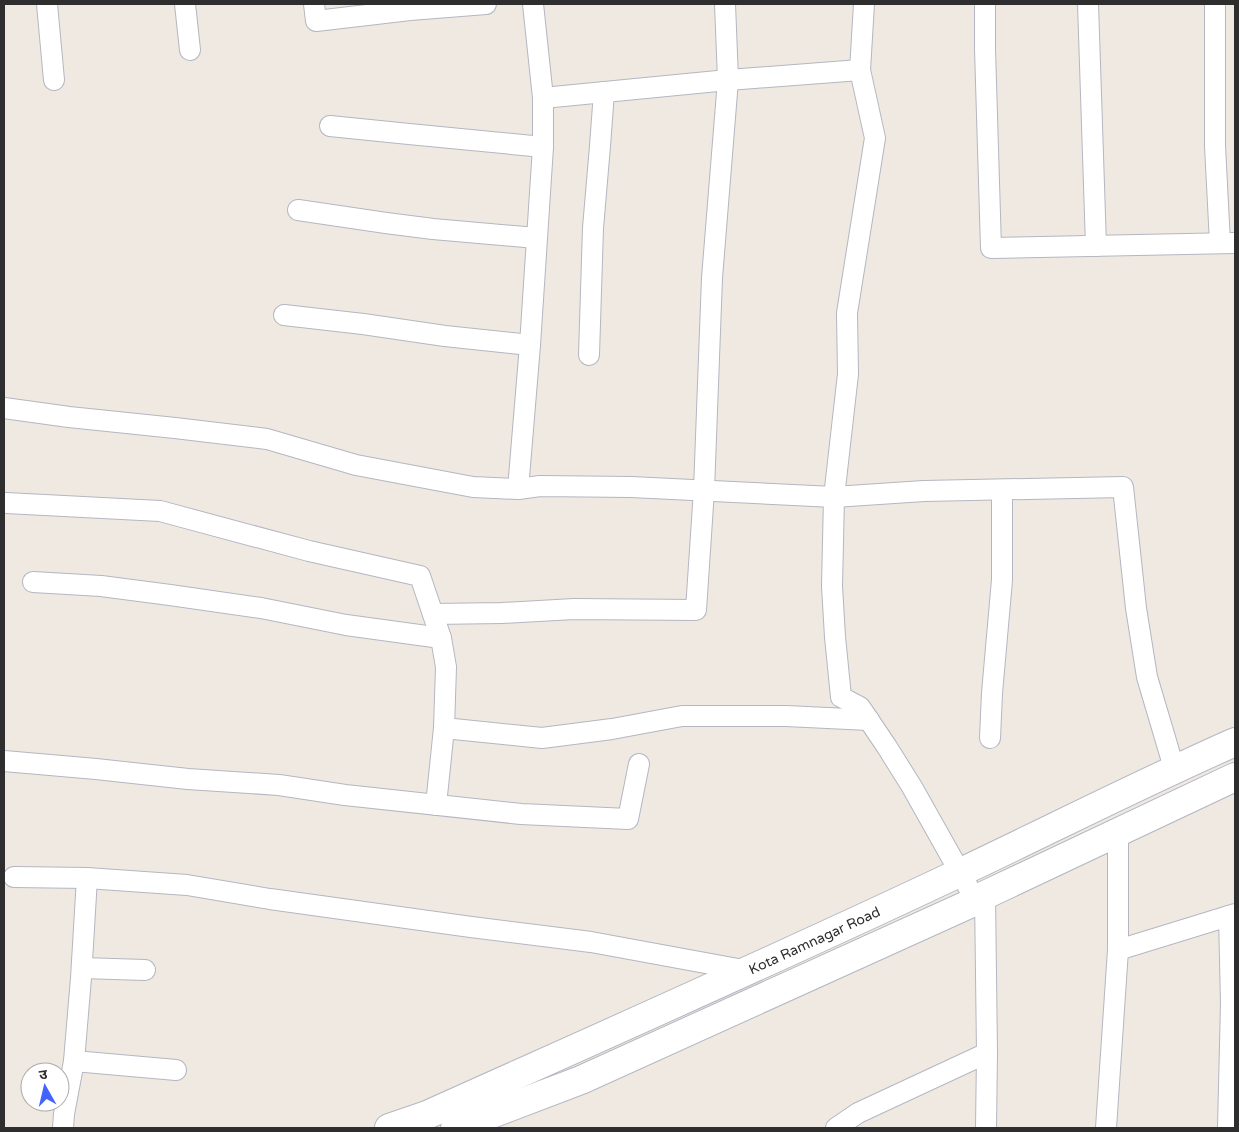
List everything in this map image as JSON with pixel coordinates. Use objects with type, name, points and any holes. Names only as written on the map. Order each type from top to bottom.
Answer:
[{"type":"street","points":[[47,4],[54,80]]},
{"type":"street","points":[[185,4],[190,50]]},
{"type":"street","points":[[314,4],[316,21],[410,10],[486,4]]},
{"type":"street","points":[[518,489],[543,147],[543,98],[533,4]]},
{"type":"street","points":[[433,614],[574,609],[696,610],[704,490],[712,278],[728,80],[725,4]]},
{"type":"street","points":[[864,4],[860,70],[875,138],[847,313],[848,374],[834,496],[832,586],[841,697],[860,706],[912,787],[960,873],[981,898],[987,1053],[986,1128]]},
{"type":"street","points":[[986,4],[985,49],[991,248],[1228,243],[1215,146],[1215,4]]},
{"type":"street","points":[[1088,4],[1096,246]]},
{"type":"street","points":[[543,98],[728,80],[860,70]]},
{"type":"street","points":[[589,355],[593,228],[604,92]]},
{"type":"street","points":[[330,126],[543,147]]},
{"type":"street","points":[[298,210],[433,229],[536,238]]},
{"type":"street","points":[[284,315],[530,345]]},
{"type":"street","points":[[4,408],[69,418],[267,439],[366,467],[473,488],[518,489],[540,486],[632,487],[834,496],[924,491],[1123,487],[1136,608],[1147,677],[1174,768]]},
{"type":"street","points":[[990,738],[1002,580],[1002,490]]},
{"type":"street","points":[[6,503],[160,512],[310,552],[420,576],[441,638],[446,667],[444,728],[436,805]]},
{"type":"street","points":[[33,582],[101,586],[170,595],[261,608],[346,625],[441,638]]},
{"type":"street","points":[[444,728],[542,738],[612,729],[682,716],[786,716],[869,720]]},
{"type":"street","name":"Kota Ramnagar Road","points":[[390,1128],[427,1115],[746,972],[960,873],[1174,768],[1235,742]]},
{"type":"street","points":[[4,760],[188,780],[279,785],[345,795],[520,814],[628,819],[639,764]]},
{"type":"street","points":[[455,1128],[581,1080],[981,898],[1235,777]]},
{"type":"street","points":[[1106,1128],[1118,950],[1118,832]]},
{"type":"street","points":[[14,876],[87,878],[187,885],[471,928],[591,942],[746,972]]},
{"type":"street","points":[[63,1128],[74,1061],[87,878]]},
{"type":"street","points":[[1118,950],[1232,915],[1228,1128]]},
{"type":"street","points":[[82,968],[145,970]]},
{"type":"street","points":[[836,1128],[858,1114],[987,1053]]},
{"type":"street","points":[[74,1061],[176,1070]]}]
